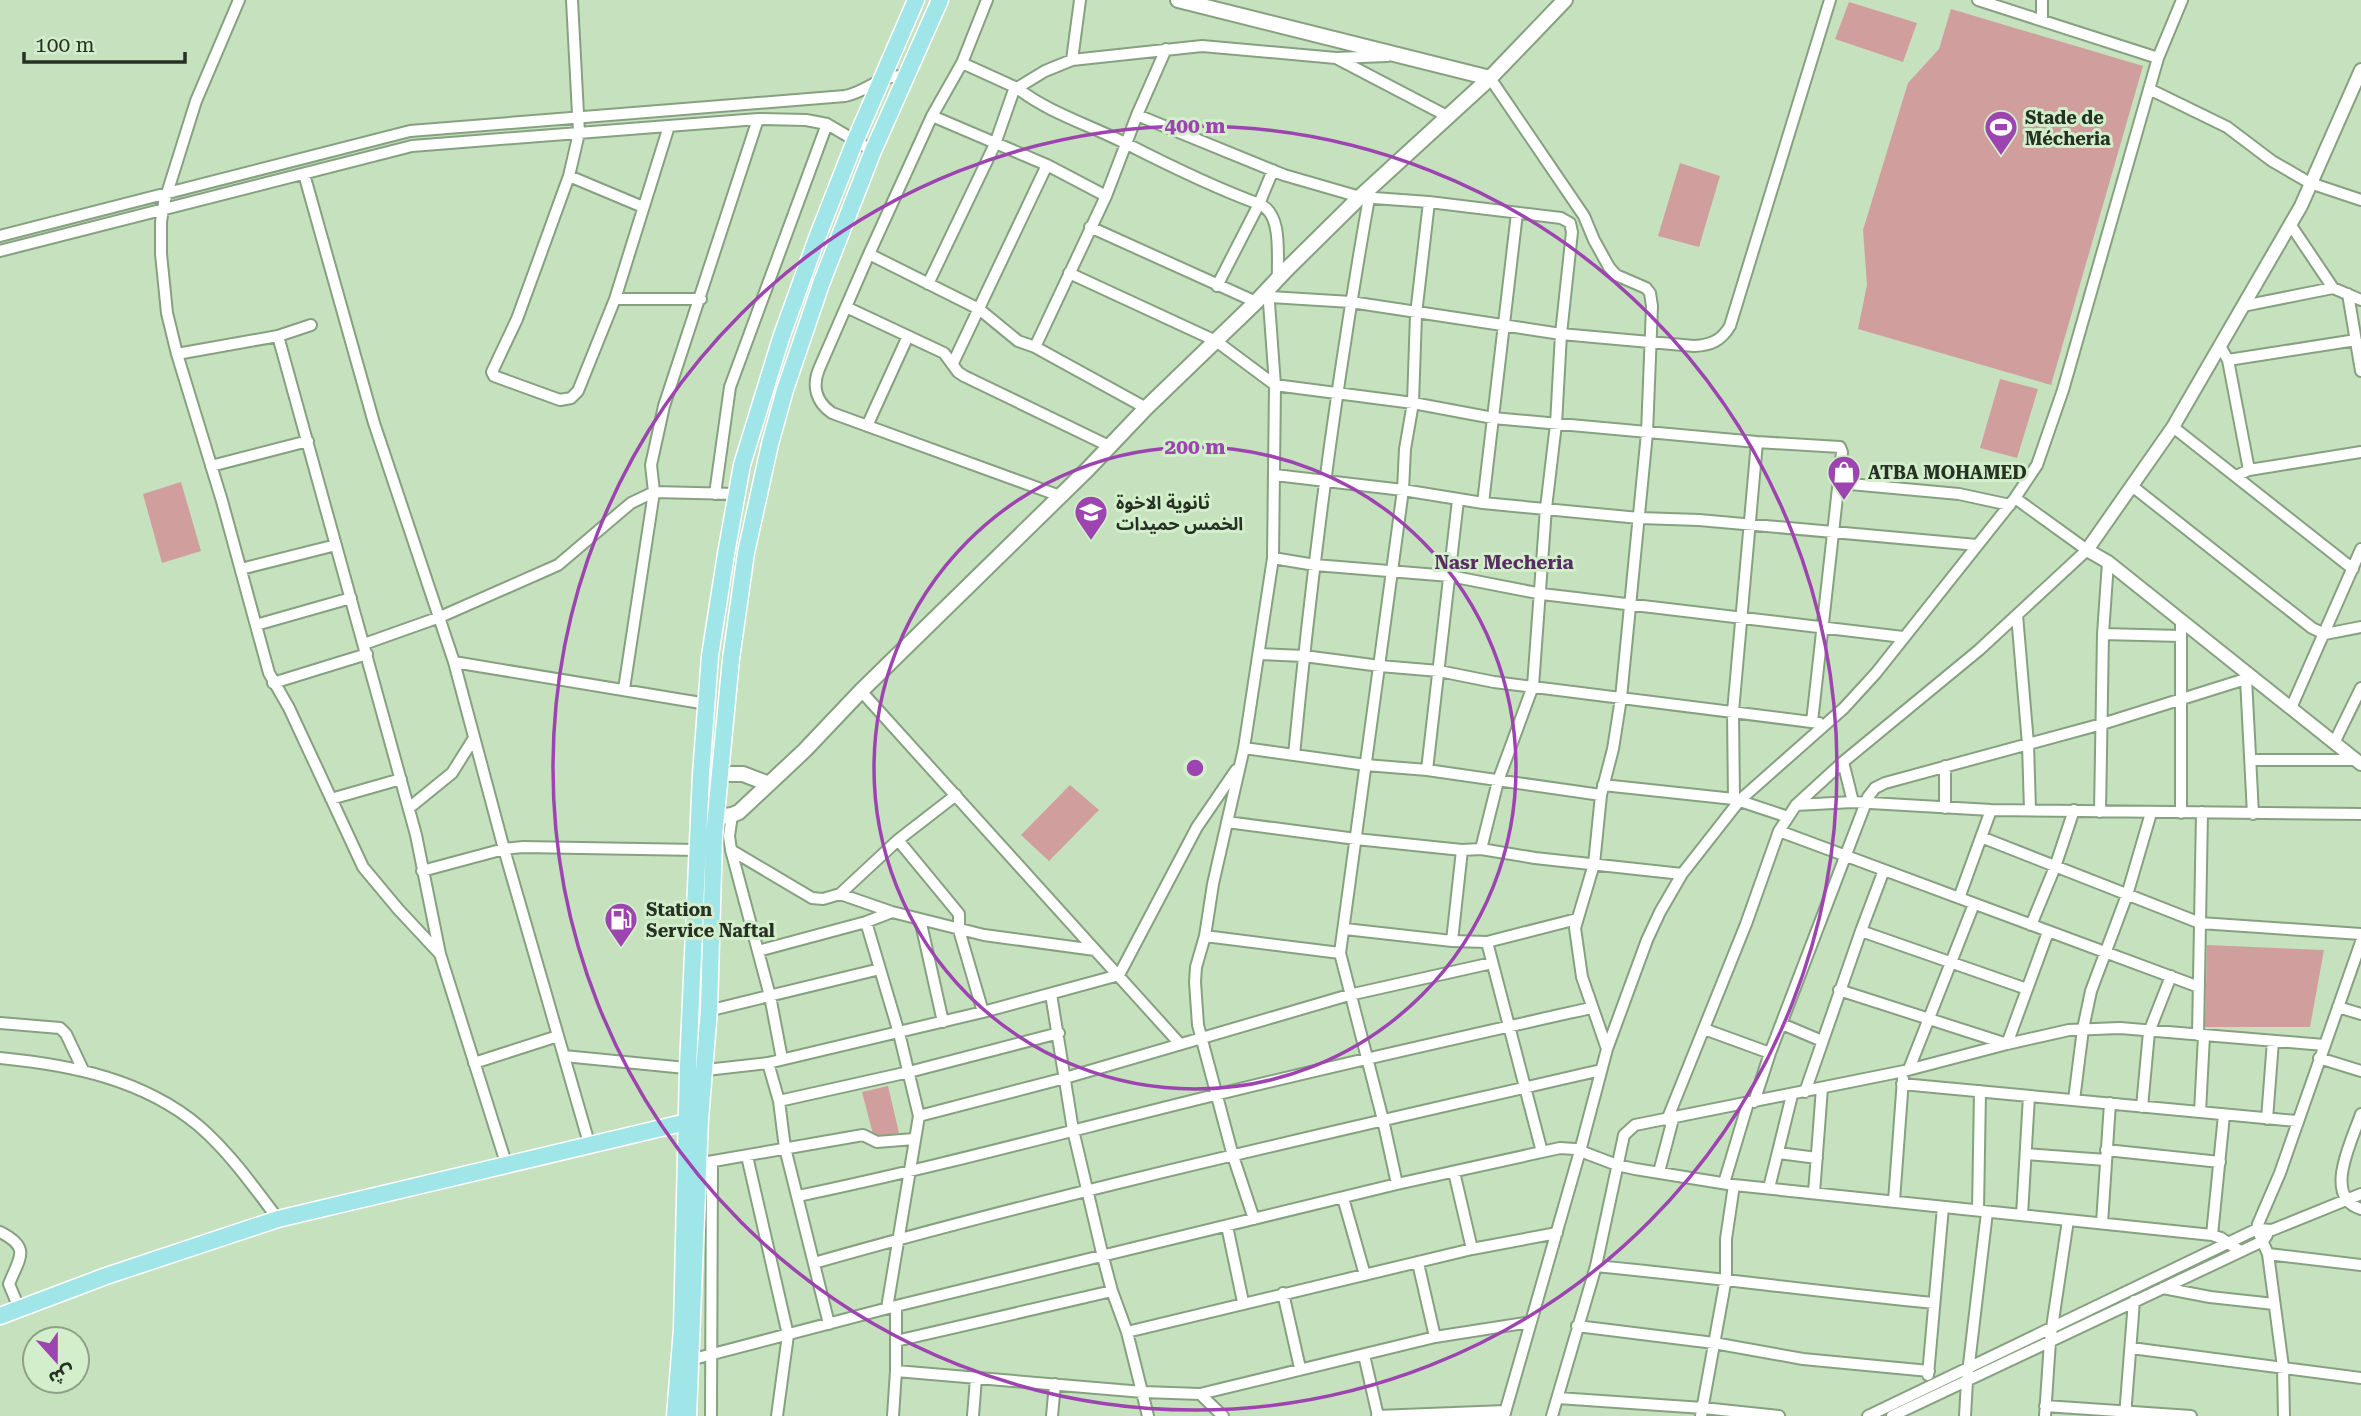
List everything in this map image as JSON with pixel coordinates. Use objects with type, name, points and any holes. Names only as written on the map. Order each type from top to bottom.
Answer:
[{"type":"main road","points":[[688,1416],[685,1361],[693,1120],[688,1067],[701,774],[710,656],[742,465],[781,338],[855,141],[916,0]]},
{"type":"main road","points":[[675,1416],[693,1302],[705,1163],[693,1120],[706,1070],[724,817],[722,773],[730,659],[753,516],[785,390],[821,284],[873,151],[940,0]]},
{"type":"main road","points":[[1178,0],[1490,78]]},
{"type":"main road","points":[[699,819],[724,817],[769,784],[1146,408],[1447,116],[1490,78],[1565,0]]},
{"type":"main road","points":[[701,774],[743,774],[769,784]]},
{"type":"main road","points":[[0,1316],[106,1276],[278,1219],[693,1120]]},
{"type":"street","points":[[239,0],[196,101],[167,193],[163,211],[161,254],[167,313],[273,683],[289,708],[363,867],[440,954]]},
{"type":"street","points":[[572,0],[579,133],[569,176],[493,374],[560,400],[571,398],[578,391],[615,299],[670,126]]},
{"type":"street","points":[[987,0],[962,63],[932,116],[869,254],[814,385],[827,410],[1060,496]]},
{"type":"street","points":[[1072,60],[1080,0]]},
{"type":"street","points":[[1090,227],[1217,286],[1350,302],[1561,334],[1652,343],[1707,345],[1724,336],[1730,326],[1829,4],[1817,0]]},
{"type":"street","points":[[1978,0],[2158,58]]},
{"type":"street","points":[[2042,0],[2042,19]]},
{"type":"street","points":[[1364,1355],[1378,1416],[1504,1413],[1580,1151],[1606,1049],[1660,912],[1682,874],[1737,799],[1857,694],[2012,502],[2037,466],[2063,390],[2158,58],[2182,0]]},
{"type":"street","points":[[928,284],[995,144],[1016,87],[1045,71],[1072,60],[1202,46],[1336,58],[1397,55]]},
{"type":"street","points":[[1035,347],[1106,196],[1166,49]]},
{"type":"street","points":[[1336,58],[1447,116]]},
{"type":"street","points":[[962,63],[1016,87],[1042,105],[1153,159],[1259,204],[1270,210],[1275,222],[1268,292],[1275,385],[1273,558],[1244,748],[1213,884],[1195,982],[1196,1017],[1254,1219]]},
{"type":"street","points":[[1659,1172],[1670,1120],[1779,831],[1796,805],[1843,762],[1916,704],[2087,550],[2172,427],[2290,224],[2360,73]]},
{"type":"street","points":[[0,236],[410,131],[845,96],[859,93],[894,74],[907,77]]},
{"type":"street","points":[[1490,78],[1584,216],[1609,267],[1616,275],[1646,288],[1650,293],[1652,343],[1647,433],[1621,698],[1613,749],[1602,790],[1594,864],[1577,919],[1575,937],[1591,1008],[1606,1049]]},
{"type":"street","points":[[2149,89],[2227,127],[2272,161],[2310,183],[2361,200]]},
{"type":"street","points":[[1137,115],[1273,170],[1364,197],[1560,218],[1570,223],[1572,232],[1546,508],[1542,594],[1533,686],[1499,781],[1481,849]]},
{"type":"street","points":[[932,116],[1047,166],[1106,196]]},
{"type":"street","points":[[0,251],[412,146],[758,119],[806,120],[827,124],[873,151]]},
{"type":"street","points":[[624,689],[654,492],[651,465],[653,449],[664,406],[758,119]]},
{"type":"street","points":[[715,494],[730,387],[827,124]]},
{"type":"street","points":[[953,363],[1047,166]]},
{"type":"street","points":[[1217,286],[1259,204],[1273,170]]},
{"type":"street","points":[[304,174],[374,422],[454,662],[504,849],[589,1143]]},
{"type":"street","points":[[569,176],[643,208]]},
{"type":"street","points":[[1294,755],[1324,481],[1364,197]]},
{"type":"street","points":[[1396,1184],[1383,1120],[1340,953],[1403,490],[1405,449],[1413,402],[1416,314],[1429,202]]},
{"type":"street","points":[[1483,503],[1517,213]]},
{"type":"street","points":[[2290,224],[2333,288]]},
{"type":"street","points":[[869,254],[979,309],[1018,341],[1035,347],[1146,408]]},
{"type":"street","points":[[1069,273],[1216,341],[1275,385],[1413,402],[1493,418],[1647,433],[1840,447],[1842,452],[1839,483],[1812,722]]},
{"type":"street","points":[[2243,306],[2333,288],[2361,300]]},
{"type":"street","points":[[2348,294],[2361,371]]},
{"type":"street","points":[[615,299],[701,299]]},
{"type":"street","points":[[846,307],[944,353],[964,376],[1109,446]]},
{"type":"street","points":[[177,354],[278,336],[311,325]]},
{"type":"street","points":[[278,336],[409,808],[440,954],[506,1163]]},
{"type":"street","points":[[867,426],[908,336]]},
{"type":"street","points":[[2228,360],[2356,341]]},
{"type":"street","points":[[2220,346],[2228,360],[2249,470]]},
{"type":"street","points":[[2172,427],[2236,476],[2355,575]]},
{"type":"street","points":[[211,466],[308,441]]},
{"type":"street","points":[[1737,799],[1733,712],[1757,442]]},
{"type":"street","points":[[2236,476],[2249,470],[2361,452]]},
{"type":"street","points":[[1275,475],[1403,490],[1483,503],[1977,545]]},
{"type":"street","points":[[1839,483],[1959,494],[2012,502],[2108,562],[2249,678],[2358,762]]},
{"type":"street","points":[[2133,486],[2312,628],[2325,634],[2361,627]]},
{"type":"street","points":[[273,683],[365,649],[558,565],[631,503],[654,492],[736,495]]},
{"type":"street","points":[[1427,770],[1458,500]]},
{"type":"street","points":[[241,569],[336,545]]},
{"type":"street","points":[[2291,708],[2355,575],[2361,549]]},
{"type":"street","points":[[1273,558],[1315,565],[1450,576],[1542,594],[1903,636]]},
{"type":"street","points":[[2100,812],[2103,634],[2108,562]]},
{"type":"street","points":[[256,625],[351,598]]},
{"type":"street","points":[[2017,615],[2028,744],[2030,810]]},
{"type":"street","points":[[2181,622],[2181,813]]},
{"type":"street","points":[[2103,634],[2181,636]]},
{"type":"street","points":[[1259,654],[1304,656],[1439,671],[1494,682],[1826,723]]},
{"type":"street","points":[[454,662],[707,704]]},
{"type":"street","points":[[1702,1412],[1726,1278],[1729,1184],[1751,1102],[1870,793],[1885,783],[2102,724],[2249,678]]},
{"type":"street","points":[[2249,678],[2253,814]]},
{"type":"street","points":[[2334,743],[2361,688]]},
{"type":"street","points":[[862,691],[1180,1044]]},
{"type":"street","points":[[409,808],[452,773],[474,738]]},
{"type":"street","points":[[1244,748],[1499,781],[1737,799],[1788,817]]},
{"type":"street","points":[[2251,760],[2358,762]]},
{"type":"street","points":[[1843,762],[1853,802]]},
{"type":"street","points":[[1945,766],[1945,808]]},
{"type":"street","points":[[564,1056],[706,1070],[768,1063],[983,1012],[1119,975],[1197,827],[1238,768]]},
{"type":"street","points":[[331,799],[401,779]]},
{"type":"street","points":[[731,850],[812,898],[823,899],[841,894],[898,840],[956,795]]},
{"type":"street","points":[[1796,805],[1853,802],[1991,810],[2361,814]]},
{"type":"street","points":[[1959,898],[1991,810]]},
{"type":"street","points":[[2031,925],[2074,810]]},
{"type":"street","points":[[2200,1112],[2202,812]]},
{"type":"street","points":[[2074,1100],[2082,1029],[2091,991],[2127,895],[2151,813]]},
{"type":"street","points":[[724,817],[770,996],[782,1059]]},
{"type":"street","points":[[1227,822],[1356,839],[1462,850],[1481,849],[1535,858],[1682,874]]},
{"type":"street","points":[[1779,831],[2199,987]]},
{"type":"street","points":[[1981,837],[2200,923],[2361,934]]},
{"type":"street","points":[[898,840],[956,909],[960,919],[959,930],[983,1012]]},
{"type":"street","points":[[422,872],[504,849],[523,847],[698,850]]},
{"type":"street","points":[[1452,941],[1462,850]]},
{"type":"street","points":[[1805,1092],[1839,990],[1884,870]]},
{"type":"street","points":[[841,894],[892,912],[959,930],[1095,950]]},
{"type":"street","points":[[1894,1201],[1902,1084],[1974,904]]},
{"type":"street","points":[[758,951],[866,922],[892,912]]},
{"type":"street","points":[[920,919],[943,1021]]},
{"type":"street","points":[[1345,929],[1452,941],[1487,942],[1577,919]]},
{"type":"street","points":[[866,922],[899,1033],[919,1116],[908,1173],[891,1307],[896,1341],[893,1416]]},
{"type":"street","points":[[1861,931],[2027,989]]},
{"type":"street","points":[[2007,1044],[2048,932]]},
{"type":"street","points":[[1205,936],[1340,953]]},
{"type":"street","points":[[1487,942],[1542,1152]]},
{"type":"street","points":[[2284,1416],[2283,1367],[2269,1254],[2257,1229],[2280,1173],[2360,947]]},
{"type":"street","points":[[919,1116],[1065,1078],[1349,995],[1492,963]]},
{"type":"street","points":[[691,1015],[880,969]]},
{"type":"street","points":[[2143,1107],[2149,1032],[2171,976]]},
{"type":"street","points":[[1839,990],[2007,1044]]},
{"type":"street","points":[[1051,994],[1073,1130],[1103,1257],[1127,1332],[1148,1416]]},
{"type":"street","points":[[2337,1007],[2361,1014]]},
{"type":"street","points":[[798,1196],[908,1173],[1367,1058],[1591,1008]]},
{"type":"street","points":[[0,1023],[60,1028],[66,1034],[83,1070]]},
{"type":"street","points":[[1782,1024],[1822,1041]]},
{"type":"street","points":[[1552,1416],[1596,1266],[1624,1135],[1635,1125],[1792,1095],[2082,1029],[2120,1028],[2324,1045]]},
{"type":"street","points":[[1704,1029],[1770,1053]]},
{"type":"street","points":[[779,1101],[909,1072],[1059,1033]]},
{"type":"street","points":[[474,1063],[558,1036]]},
{"type":"street","points":[[2267,1119],[2273,1041]]},
{"type":"street","points":[[0,1058],[83,1070],[135,1087],[163,1101],[198,1126],[243,1172],[278,1219]]},
{"type":"street","points":[[2319,1058],[2361,1071]]},
{"type":"street","points":[[768,1063],[779,1101],[785,1148],[829,1324]]},
{"type":"street","points":[[814,1263],[900,1238],[1234,1156],[1601,1070]]},
{"type":"street","points":[[1902,1084],[2297,1121]]},
{"type":"street","points":[[1814,1193],[1822,1088]]},
{"type":"street","points":[[1965,1416],[1983,1211],[1980,1091]]},
{"type":"street","points":[[1769,1188],[1792,1095]]},
{"type":"street","points":[[2022,1215],[2029,1096]]},
{"type":"street","points":[[2102,1223],[2110,1103]]},
{"type":"street","points":[[2361,1114],[2341,1176],[2341,1188],[2346,1200],[2361,1209]]},
{"type":"street","points":[[2212,1235],[2224,1115]]},
{"type":"street","points":[[711,1416],[712,1302],[705,1163],[863,1135],[877,1142],[914,1139]]},
{"type":"street","points":[[685,1361],[891,1307],[1396,1184],[1568,1147],[1617,1165],[1729,1184],[2212,1235],[2240,1251]]},
{"type":"street","points":[[1778,1153],[1816,1158]]},
{"type":"street","points":[[2026,1154],[2106,1155],[2220,1162]]},
{"type":"street","points":[[747,1156],[788,1335],[777,1416]]},
{"type":"street","points":[[1454,1172],[1472,1249]]},
{"type":"street","points":[[1868,1416],[2257,1229],[2272,1230],[2361,1194]]},
{"type":"street","points":[[1343,1198],[1365,1275]]},
{"type":"street","points":[[1927,1388],[1943,1207]]},
{"type":"street","points":[[2068,1220],[2050,1341],[2045,1411],[2191,1416]]},
{"type":"street","points":[[1227,1226],[1244,1302]]},
{"type":"street","points":[[1892,1416],[1915,1410],[1967,1381],[2263,1241],[2272,1230]]},
{"type":"street","points":[[0,1232],[14,1241],[22,1253],[16,1271],[5,1282],[19,1308]]},
{"type":"street","points":[[1127,1332],[1472,1249],[1557,1233]]},
{"type":"street","points":[[2269,1254],[2361,1265]]},
{"type":"street","points":[[1418,1263],[1435,1337]]},
{"type":"street","points":[[1596,1266],[1726,1278],[1817,1292],[1934,1303]]},
{"type":"street","points":[[2162,1288],[2210,1297],[2274,1304]]},
{"type":"street","points":[[896,1341],[1112,1291]]},
{"type":"street","points":[[1283,1293],[1300,1368]]},
{"type":"street","points":[[2125,1413],[2134,1301]]},
{"type":"street","points":[[693,1302],[712,1302]]},
{"type":"street","points":[[896,1371],[1143,1392],[1200,1394],[1435,1337],[1531,1322]]},
{"type":"street","points":[[1577,1326],[1714,1343],[1803,1359],[1928,1371]]},
{"type":"street","points":[[2131,1348],[2361,1378]]},
{"type":"street","points":[[973,1416],[976,1378]]},
{"type":"street","points":[[1052,1416],[1055,1384]]},
{"type":"street","points":[[1200,1394],[1214,1411],[1223,1416]]},
{"type":"street","points":[[1558,1398],[1702,1412],[1779,1416]]},
{"type":"shaded area","points":[[1849,2],[1917,23],[1903,62],[1835,39]]},
{"type":"shaded area","name":"Stade de Mécheria","points":[[1951,9],[2143,66],[2051,385],[1858,329],[1867,285],[1863,230],[1908,83],[1939,49]]},
{"type":"shaded area","points":[[1680,163],[1720,176],[1699,247],[1658,236]]},
{"type":"shaded area","points":[[2000,379],[2038,389],[2017,458],[1980,448]]},
{"type":"shaded area","points":[[181,482],[201,551],[162,563],[143,494]]},
{"type":"shaded area","points":[[1070,785],[1099,810],[1049,861],[1021,835]]},
{"type":"shaded area","points":[[2207,945],[2324,950],[2310,1027],[2205,1027]]},
{"type":"shaded area","points":[[888,1086],[899,1133],[874,1138],[862,1092]]},
{"type":"place","name":"Stade de Mécheria","points":[[2001,157]]},
{"type":"place","name":"ATBA MOHAMED","points":[[1844,502]]},
{"type":"place","name":"ثانوية الاخوة الخمس حميدات","points":[[1091,542]]},
{"type":"place","name":"Station Service Naftal","points":[[621,949]]},
{"type":"district","name":"Nasr Mecheria","points":[[1504,562]]}]
